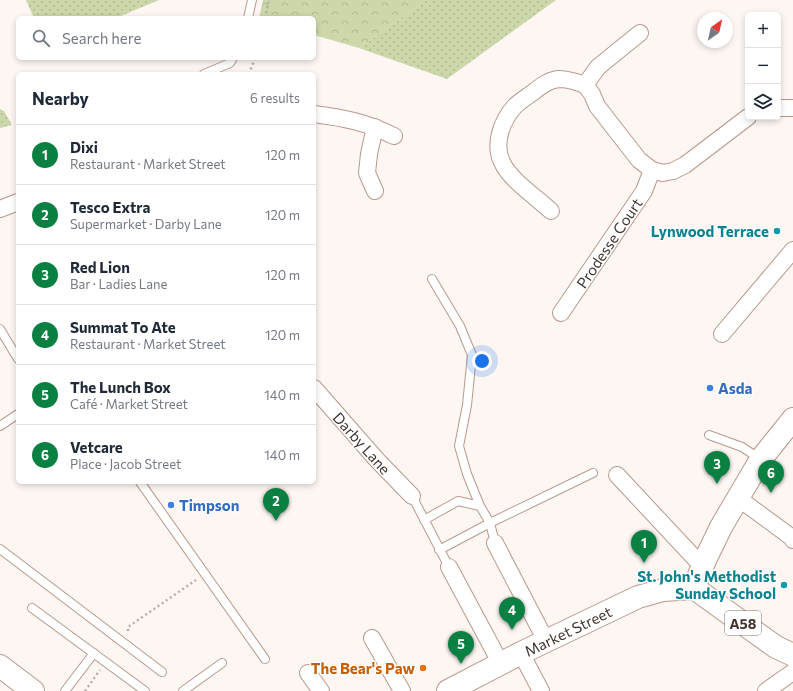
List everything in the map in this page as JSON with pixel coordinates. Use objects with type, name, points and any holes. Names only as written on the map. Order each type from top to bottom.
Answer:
[{"type":"main road","points":[[694,588],[702,566],[721,526],[761,459],[793,418]]},
{"type":"main road","name":"Market Street","points":[[448,691],[521,653],[644,595],[663,590],[694,588]]},
{"type":"main road","name":"A58","points":[[694,588],[776,647],[793,655]]},
{"type":"main road","points":[[0,666],[33,691]]},
{"type":"street","points":[[585,85],[598,67],[622,53],[640,33]]},
{"type":"street","points":[[552,211],[532,188],[510,174],[502,162],[498,148],[500,133],[506,118],[515,106],[545,83],[558,79],[570,80],[585,85],[592,94],[597,106],[639,160],[652,170],[663,173],[673,171],[685,165],[745,119]]},
{"type":"street","points":[[781,108],[793,108]]},
{"type":"street","points":[[316,114],[348,119],[376,127],[394,136]]},
{"type":"street","points":[[375,191],[367,173],[369,154],[376,127]]},
{"type":"street","name":"Prodesse Court","points":[[562,313],[644,191],[652,170]]},
{"type":"street","points":[[0,209],[16,203]]},
{"type":"street","points":[[722,334],[793,250]]},
{"type":"street","name":"Darby Lane","points":[[316,390],[377,460],[412,496]]},
{"type":"street","points":[[617,475],[702,566]]},
{"type":"street","points":[[738,498],[792,537]]},
{"type":"street","points":[[495,543],[546,641]]},
{"type":"street","points":[[449,567],[501,664]]},
{"type":"street","points":[[372,638],[402,691]]},
{"type":"street","points":[[521,653],[541,691]]},
{"type":"street","points":[[766,691],[793,672]]},
{"type":"street","points":[[308,673],[321,691]]},
{"type":"lane","points":[[248,16],[252,0]]},
{"type":"lane","points":[[209,72],[230,63],[232,60]]},
{"type":"lane","points":[[432,279],[460,326],[472,355],[467,405],[459,446],[467,474],[480,506],[490,523],[495,543]]},
{"type":"lane","points":[[0,329],[16,356]]},
{"type":"lane","points":[[0,426],[16,415]]},
{"type":"lane","points":[[709,435],[742,447],[761,459]]},
{"type":"lane","points":[[439,550],[592,473]]},
{"type":"lane","points":[[141,484],[265,658]]},
{"type":"lane","points":[[412,496],[449,567]]},
{"type":"lane","points":[[424,520],[458,501],[480,506]]},
{"type":"lane","points":[[0,549],[162,672]]},
{"type":"lane","points":[[32,608],[145,691]]},
{"type":"lane","points":[[66,691],[94,653]]},
{"type":"lane","points":[[183,691],[222,663]]},
{"type":"path","points":[[265,16],[269,0]]},
{"type":"path","points":[[250,72],[254,60]]},
{"type":"path","points":[[128,632],[128,627],[196,580]]},
{"type":"green space","points":[[26,0],[159,0],[121,16],[33,16]]},
{"type":"green space","points":[[263,0],[426,0],[359,48],[316,36],[316,16],[259,16]]},
{"type":"green space","points":[[426,0],[556,0],[447,79],[359,48]]},
{"type":"green space","points":[[0,109],[4,111],[12,125],[0,128]]},
{"type":"place","name":"Lynwood Terrace","points":[[777,231]]},
{"type":"place","name":"Asda","points":[[710,388]]},
{"type":"place","name":"Red Lion","points":[[717,484]]},
{"type":"place","name":"Vetcare","points":[[771,493]]},
{"type":"place","name":"Timpson","points":[[171,505]]},
{"type":"place","name":"Tesco Extra","points":[[276,521]]},
{"type":"place","name":"Dixi","points":[[644,563]]},
{"type":"place","name":"St. John's Methodist Sunday School","points":[[784,585]]},
{"type":"place","name":"Summat To Ate","points":[[512,630]]},
{"type":"place","name":"The Lunch Box","points":[[461,664]]},
{"type":"place","name":"The Bear's Paw","points":[[423,668]]}]
